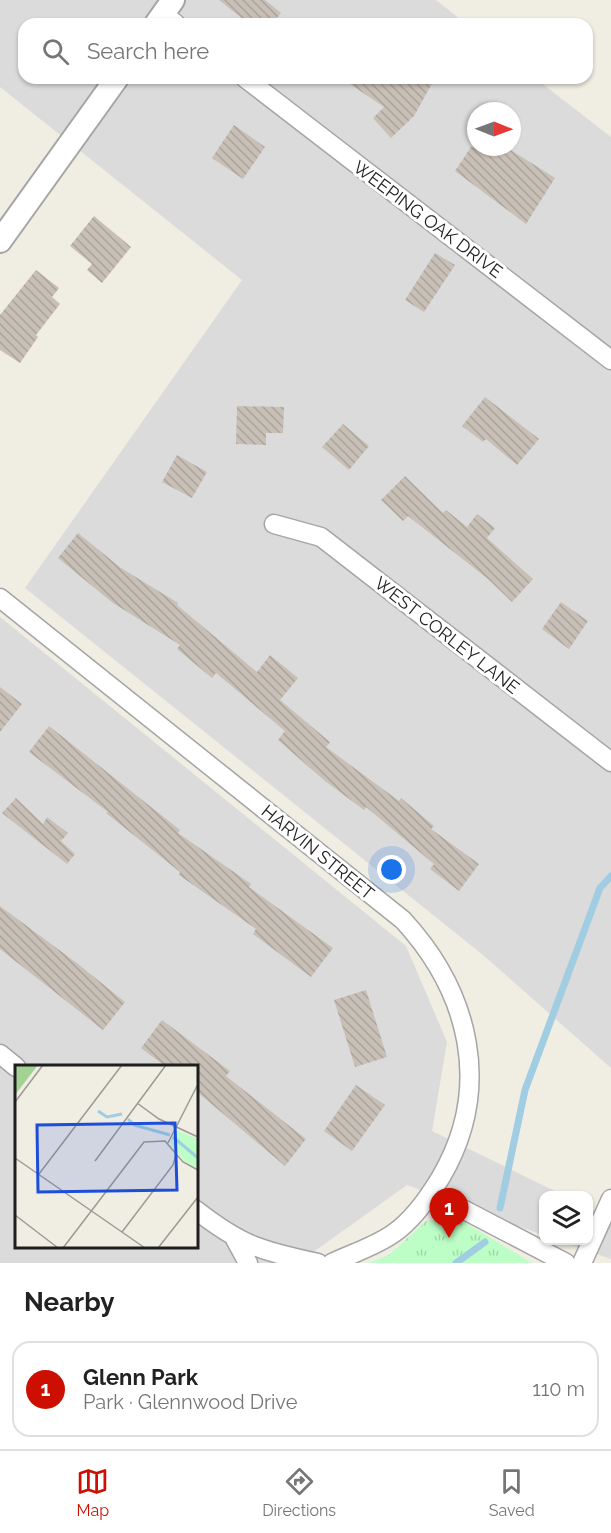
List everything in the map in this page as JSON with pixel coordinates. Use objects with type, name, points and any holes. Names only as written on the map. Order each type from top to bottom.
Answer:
[{"type":"street","points":[[0,241],[113,84]]},
{"type":"street","name":"WEEPING OAK DRIVE","points":[[253,84],[611,360]]},
{"type":"street","name":"WEST CORLEY LANE","points":[[274,524],[321,537],[611,762]]},
{"type":"street","name":"HARVIN STREET","points":[[0,598],[403,920],[426,944],[444,972],[458,1002],[466,1035],[469,1068],[468,1101],[460,1133],[448,1164],[432,1193],[395,1233],[332,1263]]},
{"type":"street","points":[[0,1054],[15,1066]]},
{"type":"street","points":[[432,1193],[566,1263]]},
{"type":"street","points":[[582,1263],[611,1199]]},
{"type":"street","points":[[198,1211],[235,1239],[263,1251],[318,1263]]},
{"type":"street","points":[[235,1239],[248,1263]]},
{"type":"shaded area","points":[[0,0],[436,0],[458,18],[18,18],[18,84],[543,84],[611,137],[611,1068],[483,955],[25,588],[242,280],[0,87]]},
{"type":"shaded area","points":[[0,617],[406,946],[447,1042],[432,1131],[555,1191],[539,1191],[539,1234],[407,1185],[298,1263],[0,1263]]},
{"type":"shaded area","points":[[593,1210],[611,1219],[611,1259],[571,1245],[593,1245]]},
{"type":"green space","points":[[457,1218],[532,1263],[368,1263],[389,1255],[426,1221]]},
{"type":"building","points":[[219,0],[265,0],[281,13],[277,18],[242,18]]},
{"type":"building","points":[[350,84],[432,84],[414,116],[391,138],[373,118],[384,107]]},
{"type":"building","points":[[234,125],[265,147],[243,179],[212,158]]},
{"type":"building","points":[[467,153],[467,156],[520,156],[555,178],[526,224],[455,171]]},
{"type":"building","points":[[94,216],[131,247],[102,283],[87,270],[92,264],[70,246]]},
{"type":"building","points":[[435,253],[455,265],[424,312],[405,300]]},
{"type":"building","points":[[36,270],[59,288],[52,297],[60,304],[36,335],[38,337],[20,363],[0,350],[0,315]]},
{"type":"building","points":[[485,397],[539,439],[517,465],[486,439],[483,442],[462,426]]},
{"type":"building","points":[[237,406],[284,407],[283,433],[266,433],[266,445],[236,444]]},
{"type":"building","points":[[343,424],[369,446],[349,470],[322,447]]},
{"type":"building","points":[[177,455],[207,472],[192,498],[162,482]]},
{"type":"building","points":[[405,476],[443,513],[446,510],[467,527],[477,514],[495,528],[487,538],[533,579],[512,602],[488,579],[408,516],[403,521],[381,500]]},
{"type":"building","points":[[78,533],[121,568],[178,603],[177,605],[257,672],[270,655],[298,678],[280,700],[330,742],[326,747],[399,801],[401,798],[434,826],[431,829],[479,864],[459,891],[430,869],[434,864],[366,807],[364,810],[325,781],[278,740],[285,731],[216,673],[212,678],[177,649],[180,645],[113,603],[58,558]]},
{"type":"building","points":[[561,602],[588,621],[569,649],[542,629]]},
{"type":"building","points":[[0,687],[22,704],[0,732]]},
{"type":"building","points":[[49,726],[180,830],[178,833],[251,884],[249,887],[333,948],[311,977],[253,934],[256,929],[179,875],[180,872],[106,813],[108,812],[29,752]]},
{"type":"building","points":[[16,798],[43,824],[47,817],[68,833],[61,841],[75,854],[67,864],[2,813]]},
{"type":"building","points":[[0,906],[125,1002],[103,1030],[0,949]]},
{"type":"building","points":[[366,990],[387,1057],[355,1067],[334,1000]]},
{"type":"building","points":[[162,1020],[230,1071],[226,1076],[306,1139],[285,1166],[198,1093],[198,1065],[164,1065],[141,1048]]},
{"type":"building","points":[[356,1085],[385,1105],[352,1151],[324,1131]]},
{"type":"waterway","points":[[500,1208],[525,1090],[600,888],[611,876]]},
{"type":"waterway","points":[[456,1263],[485,1242]]},
{"type":"place","name":"Glenn Park","points":[[449,1238]]}]
